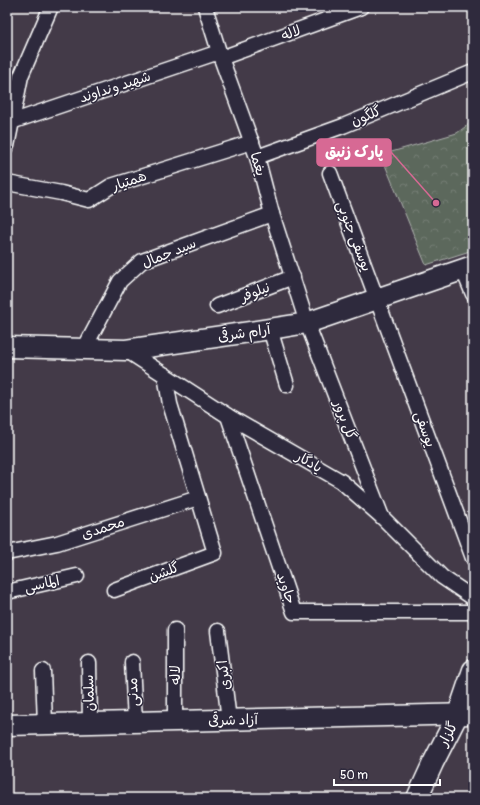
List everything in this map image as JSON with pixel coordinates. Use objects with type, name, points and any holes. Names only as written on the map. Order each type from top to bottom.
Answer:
[{"type":"street","name":"یغما","points":[[205,7],[220,55],[257,157],[272,214],[307,323]]},
{"type":"street","name":"لاله","points":[[220,55],[360,7]]},
{"type":"street","points":[[7,146],[21,76],[50,8]]},
{"type":"street","name":"شهید ونداوند","points":[[11,122],[220,55]]},
{"type":"street","name":"گلگون","points":[[257,157],[343,126],[473,72]]},
{"type":"street","name":"همتیار","points":[[7,183],[89,200],[111,186],[252,142]]},
{"type":"street","name":"یوسفی جنوبی","points":[[330,173],[378,299]]},
{"type":"street","name":"سید جمال","points":[[84,349],[120,281],[142,262],[272,214]]},
{"type":"street","points":[[468,268],[473,294]]},
{"type":"street","name":"آرام شرقی","points":[[7,347],[126,350],[307,323],[468,268]]},
{"type":"street","name":"نیلوفر","points":[[217,306],[293,277]]},
{"type":"street","name":"یوسفی","points":[[378,299],[473,558]]},
{"type":"street","name":"گل پرور","points":[[307,323],[382,517]]},
{"type":"street","points":[[270,329],[287,385]]},
{"type":"street","name":"یادگار","points":[[126,350],[228,416],[341,481],[382,517],[442,577],[473,598]]},
{"type":"street","points":[[164,375],[170,404],[198,498]]},
{"type":"street","name":"جاوید","points":[[228,416],[294,612],[473,612]]},
{"type":"street","name":"محمدی","points":[[7,553],[57,543],[198,498]]},
{"type":"street","name":"گلشن","points":[[114,590],[215,553],[198,498]]},
{"type":"street","name":"الماسی","points":[[7,592],[77,576]]},
{"type":"street","name":"لاله","points":[[175,630],[175,721]]},
{"type":"street","name":"اکبری","points":[[218,631],[229,720]]},
{"type":"street","name":"مدنی","points":[[132,662],[135,722]]},
{"type":"street","name":"سلمان","points":[[88,663],[90,723]]},
{"type":"street","name":"گلزار","points":[[417,798],[433,763],[466,714],[473,670]]},
{"type":"street","points":[[43,671],[45,724]]},
{"type":"street","name":"آزاد شرقی","points":[[7,725],[466,714]]},
{"type":"green space","points":[[473,121],[473,250],[426,265],[381,155],[457,133]]},
{"type":"place","name":"پارک زنبق","points":[[436,203]]}]
